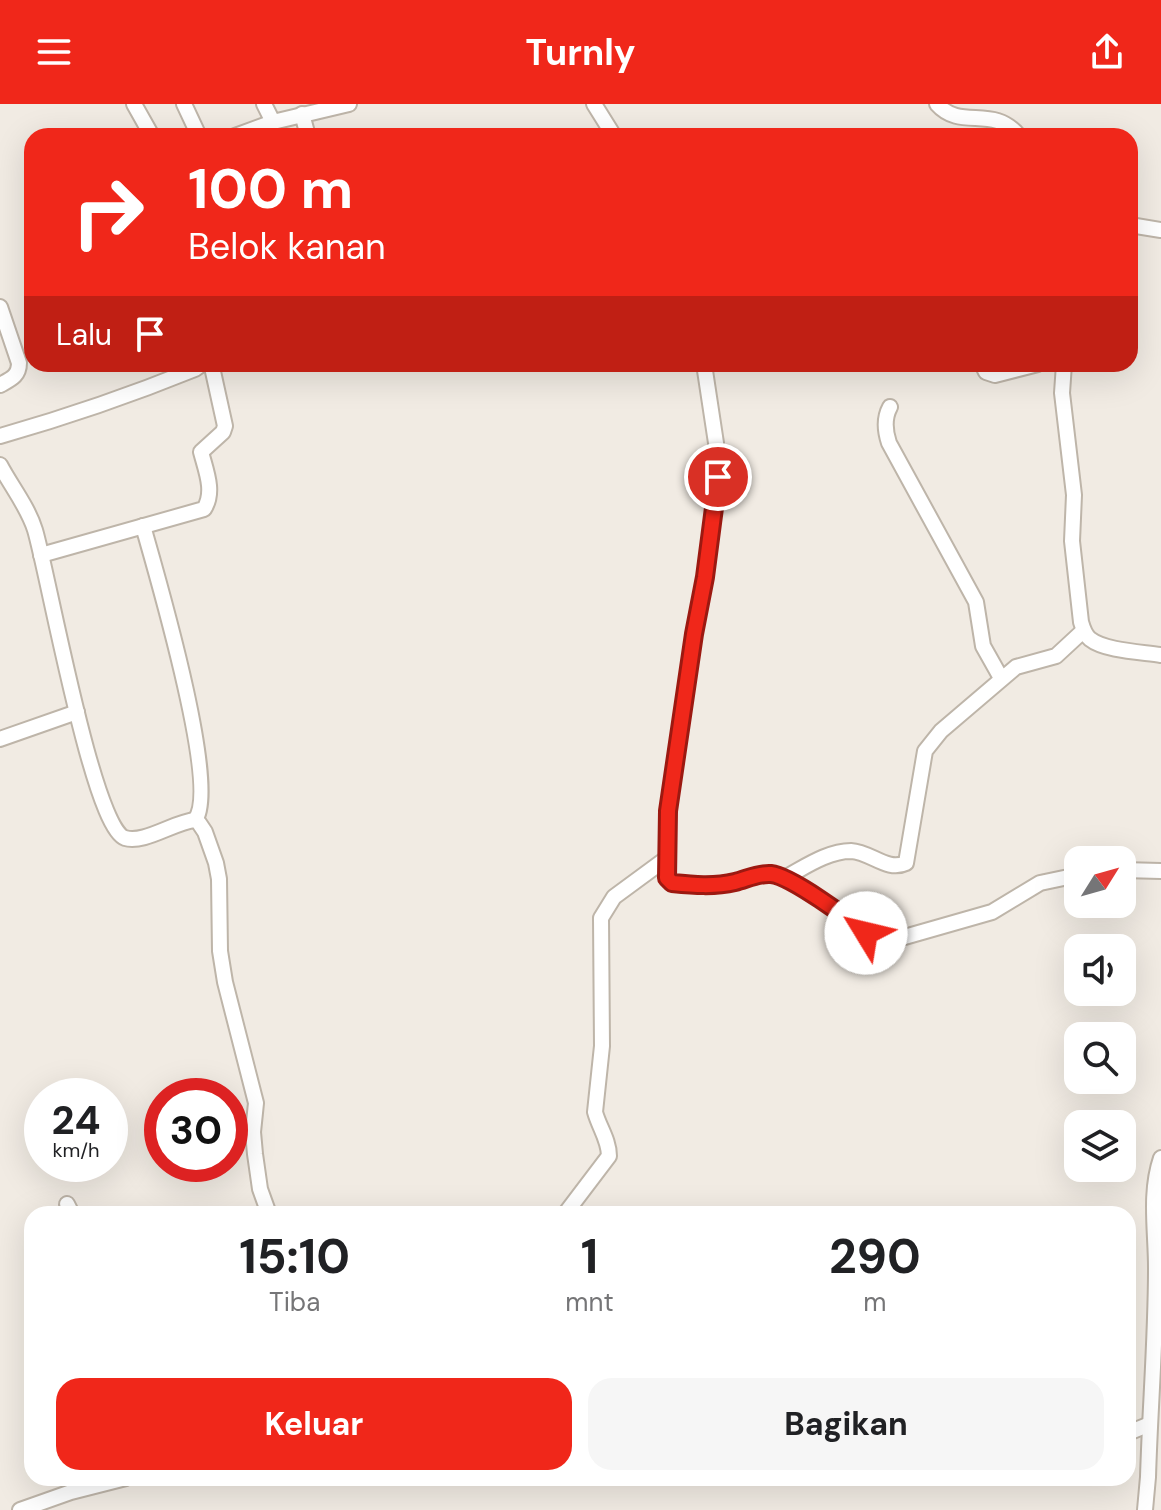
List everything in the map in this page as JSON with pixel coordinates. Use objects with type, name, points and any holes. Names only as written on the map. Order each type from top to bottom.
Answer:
[{"type":"street","points":[[134,104],[148,128]]},
{"type":"street","points":[[184,104],[195,128]]},
{"type":"street","points":[[264,104],[273,122]]},
{"type":"street","points":[[257,128],[345,104]]},
{"type":"street","points":[[594,104],[609,128]]},
{"type":"street","points":[[937,104],[948,114],[986,116],[1002,120],[1010,128]]},
{"type":"street","points":[[302,114],[306,128]]},
{"type":"street","points":[[1138,226],[1161,230]]},
{"type":"street","points":[[0,307],[19,363],[16,375],[0,385]]},
{"type":"street","points":[[0,436],[99,406],[193,372]]},
{"type":"street","points":[[41,555],[204,509],[210,500],[210,486],[201,452],[223,432],[225,426],[211,372]]},
{"type":"street","points":[[705,372],[718,477],[668,811],[667,878],[672,883],[710,886],[758,875],[786,877],[866,933],[879,939],[894,940],[992,912],[1040,883],[1064,878]]},
{"type":"street","points":[[986,372],[995,375],[1007,372]]},
{"type":"street","points":[[1064,372],[1063,403],[1074,495],[1072,541],[1083,631],[1089,639],[1104,646],[1161,655]]},
{"type":"street","points":[[890,407],[885,431],[889,443],[976,602],[983,646],[1001,678]]},
{"type":"street","points":[[0,465],[34,526],[97,788],[112,825],[121,837],[129,839],[195,820],[199,815],[200,793],[187,690],[143,526]]},
{"type":"street","points":[[786,877],[811,863],[841,852],[857,851],[894,867],[906,863],[925,751],[941,731],[1001,678],[1028,662],[1056,656],[1083,631]]},
{"type":"street","points":[[0,739],[77,712]]},
{"type":"street","points":[[195,820],[205,832],[219,879],[220,951],[256,1103],[253,1132],[255,1154],[260,1189],[266,1206]]},
{"type":"street","points":[[571,1206],[609,1156],[608,1144],[595,1112],[602,1046],[601,918],[614,897],[667,858]]},
{"type":"street","points":[[1136,870],[1161,871]]},
{"type":"street","points":[[1145,1510],[1156,1269],[1154,1197],[1156,1172],[1161,1158]]},
{"type":"street","points":[[1136,1430],[1150,1424]]},
{"type":"street","points":[[20,1510],[95,1486]]},
{"type":"route","points":[[718,477],[668,811],[667,878],[672,883],[710,886],[758,875],[786,877],[866,933]]}]
